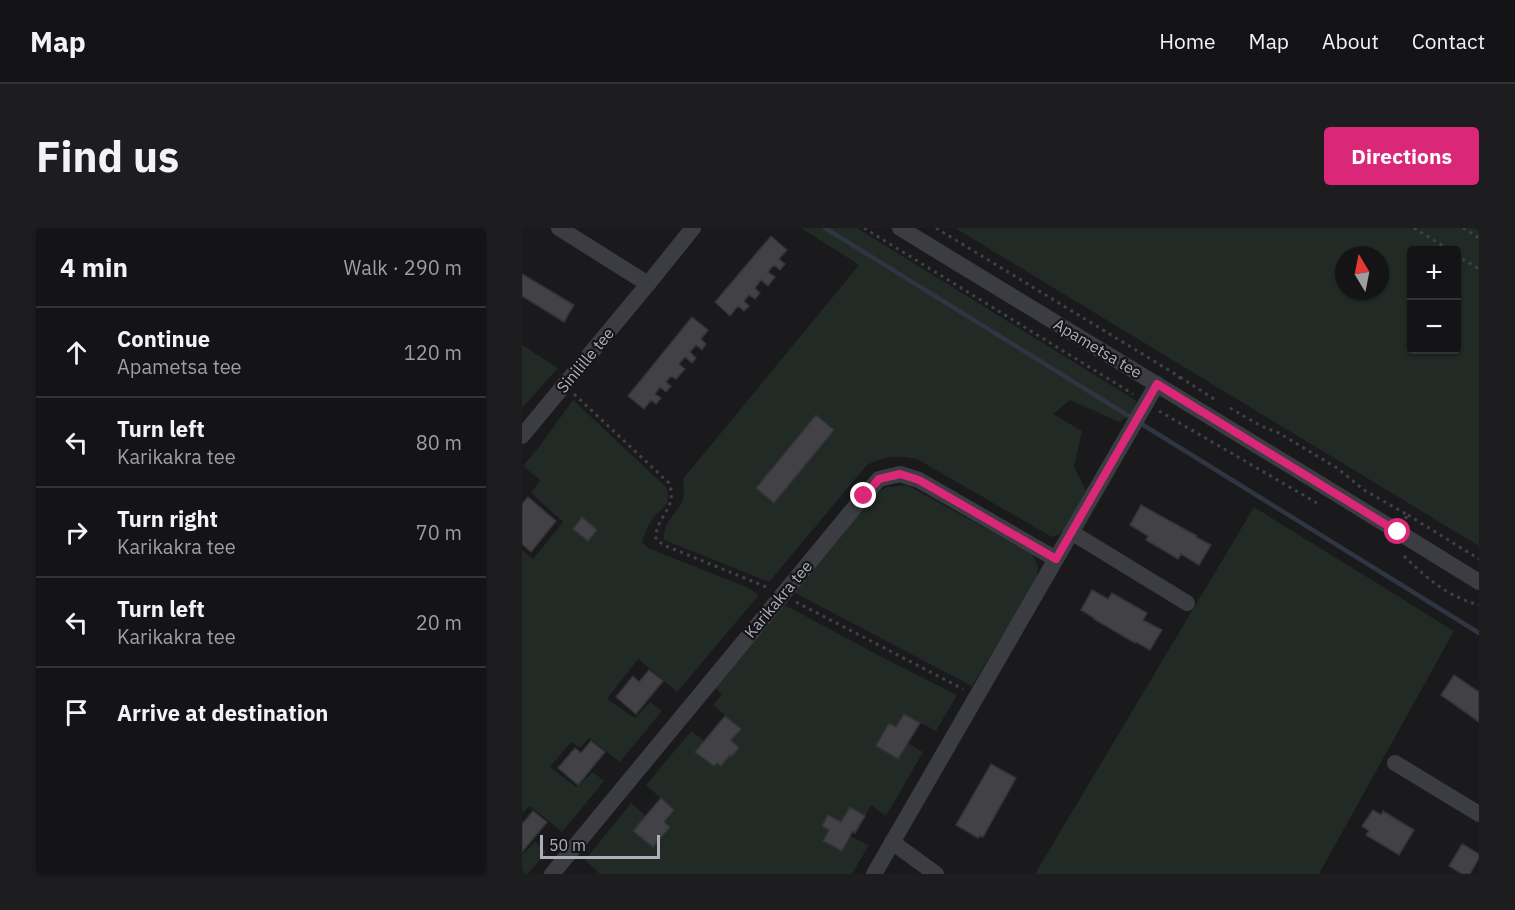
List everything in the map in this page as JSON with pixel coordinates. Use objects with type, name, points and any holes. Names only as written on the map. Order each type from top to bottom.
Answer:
[{"type":"street","points":[[559,228],[648,284]]},
{"type":"street","name":"Sinilille tee","points":[[522,436],[693,228]]},
{"type":"street","name":"Apametsa tee","points":[[900,228],[1479,582]]},
{"type":"street","points":[[874,874],[1157,384]]},
{"type":"street","name":"Karikakra tee","points":[[552,874],[879,479],[900,474],[919,480],[1056,559]]},
{"type":"street","points":[[1071,532],[1186,603]]},
{"type":"street","points":[[1395,763],[1479,814]]},
{"type":"street","points":[[892,842],[936,874]]},
{"type":"path","points":[[864,228],[1139,414],[1160,412],[1320,504]]},
{"type":"path","points":[[1414,228],[1443,246]]},
{"type":"path","points":[[1463,228],[1479,238]]},
{"type":"path","points":[[1461,258],[1479,269]]},
{"type":"path","points":[[564,385],[669,483],[672,491],[671,501],[655,532],[656,540],[769,588],[976,696]]},
{"type":"path","points":[[1408,515],[1479,559]]},
{"type":"path","points":[[1404,556],[1429,580],[1460,599],[1479,605]]},
{"type":"shaded area","points":[[801,228],[857,228],[1137,401],[1133,413],[1119,422],[1070,400],[1053,414],[1082,431],[1074,466],[1086,491],[1063,531],[1052,537],[917,459],[897,457],[885,458],[867,465],[769,582],[664,540],[665,529],[682,501],[683,479],[859,265]]},
{"type":"shaded area","points":[[955,228],[1479,228],[1479,546]]},
{"type":"shaded area","points":[[522,345],[558,368],[522,408]]},
{"type":"shaded area","points":[[573,400],[666,487],[667,503],[650,522],[642,542],[648,548],[749,588],[759,595],[677,692],[638,659],[607,699],[635,718],[650,702],[662,711],[620,762],[589,738],[580,748],[571,742],[550,767],[576,787],[593,772],[604,781],[562,832],[530,806],[522,813],[522,550],[533,559],[563,522],[531,493],[540,480],[523,466]]},
{"type":"shaded area","points":[[907,485],[1031,553],[1038,565],[1037,579],[972,686],[793,592],[873,495],[887,487]]},
{"type":"shaded area","points":[[1254,507],[1454,631],[1319,874],[1035,874]]},
{"type":"shaded area","points":[[783,604],[957,695],[936,731],[904,714],[896,727],[889,724],[876,746],[898,759],[908,743],[923,752],[886,816],[871,805],[865,816],[850,807],[841,822],[823,826],[829,830],[824,841],[841,851],[850,836],[869,845],[852,874],[600,874],[585,860],[631,803],[646,816],[634,831],[653,847],[670,827],[664,822],[674,810],[646,785],[691,731],[705,741],[706,760],[713,765],[717,763],[721,765],[739,748],[731,740],[740,728],[713,705],[722,695],[715,687]]},
{"type":"shaded area","points":[[535,842],[546,852],[528,874],[522,874],[522,855]]},
{"type":"building","points":[[771,236],[787,250],[779,259],[785,264],[780,270],[774,265],[768,272],[775,277],[768,286],[761,280],[755,288],[760,293],[755,299],[749,295],[744,301],[749,306],[744,311],[738,306],[730,316],[715,302]]},
{"type":"building","points":[[522,274],[574,305],[564,322],[522,296]]},
{"type":"building","points":[[692,317],[708,330],[701,339],[706,344],[702,350],[696,345],[690,352],[696,358],[692,363],[685,357],[679,364],[685,369],[676,379],[671,376],[666,382],[671,386],[666,392],[660,387],[655,394],[661,398],[656,404],[651,400],[644,409],[628,396]]},
{"type":"building","points":[[816,415],[834,430],[774,503],[756,488]]},
{"type":"building","points":[[528,497],[556,521],[531,552],[522,544],[522,504]]},
{"type":"building","points":[[1141,505],[1211,545],[1199,565],[1181,554],[1178,559],[1146,540],[1148,536],[1130,525]]},
{"type":"building","points":[[582,517],[597,530],[588,541],[573,529]]},
{"type":"building","points":[[1092,590],[1108,599],[1112,593],[1147,613],[1143,620],[1162,630],[1150,650],[1081,610]]},
{"type":"building","points":[[649,670],[663,681],[636,714],[616,697],[633,676],[639,682]]},
{"type":"building","points":[[1454,675],[1479,692],[1479,722],[1441,695]]},
{"type":"building","points":[[904,714],[920,723],[898,759],[876,746],[889,723],[896,727]]},
{"type":"building","points":[[725,716],[741,729],[731,740],[739,748],[721,766],[717,763],[714,766],[695,752]]},
{"type":"building","points":[[591,741],[605,752],[578,785],[558,768],[575,748],[581,753]]},
{"type":"building","points":[[991,764],[1016,778],[983,837],[978,838],[956,825]]},
{"type":"building","points":[[661,798],[674,810],[664,822],[670,827],[653,847],[633,831]]},
{"type":"building","points":[[850,807],[865,816],[842,851],[823,841],[829,830],[822,826],[828,815],[841,822]]},
{"type":"building","points":[[1373,810],[1381,815],[1383,811],[1414,830],[1399,855],[1366,835],[1369,831],[1362,826]]},
{"type":"building","points":[[533,811],[547,822],[522,852],[522,822]]},
{"type":"building","points":[[1462,844],[1479,854],[1470,874],[1462,874],[1449,866]]},
{"type":"waterway","points":[[825,228],[1132,418]]},
{"type":"waterway","points":[[1140,423],[1479,633]]},
{"type":"route","points":[[864,496],[879,479],[900,474],[919,480],[1056,559],[1157,384],[1398,532]]}]
